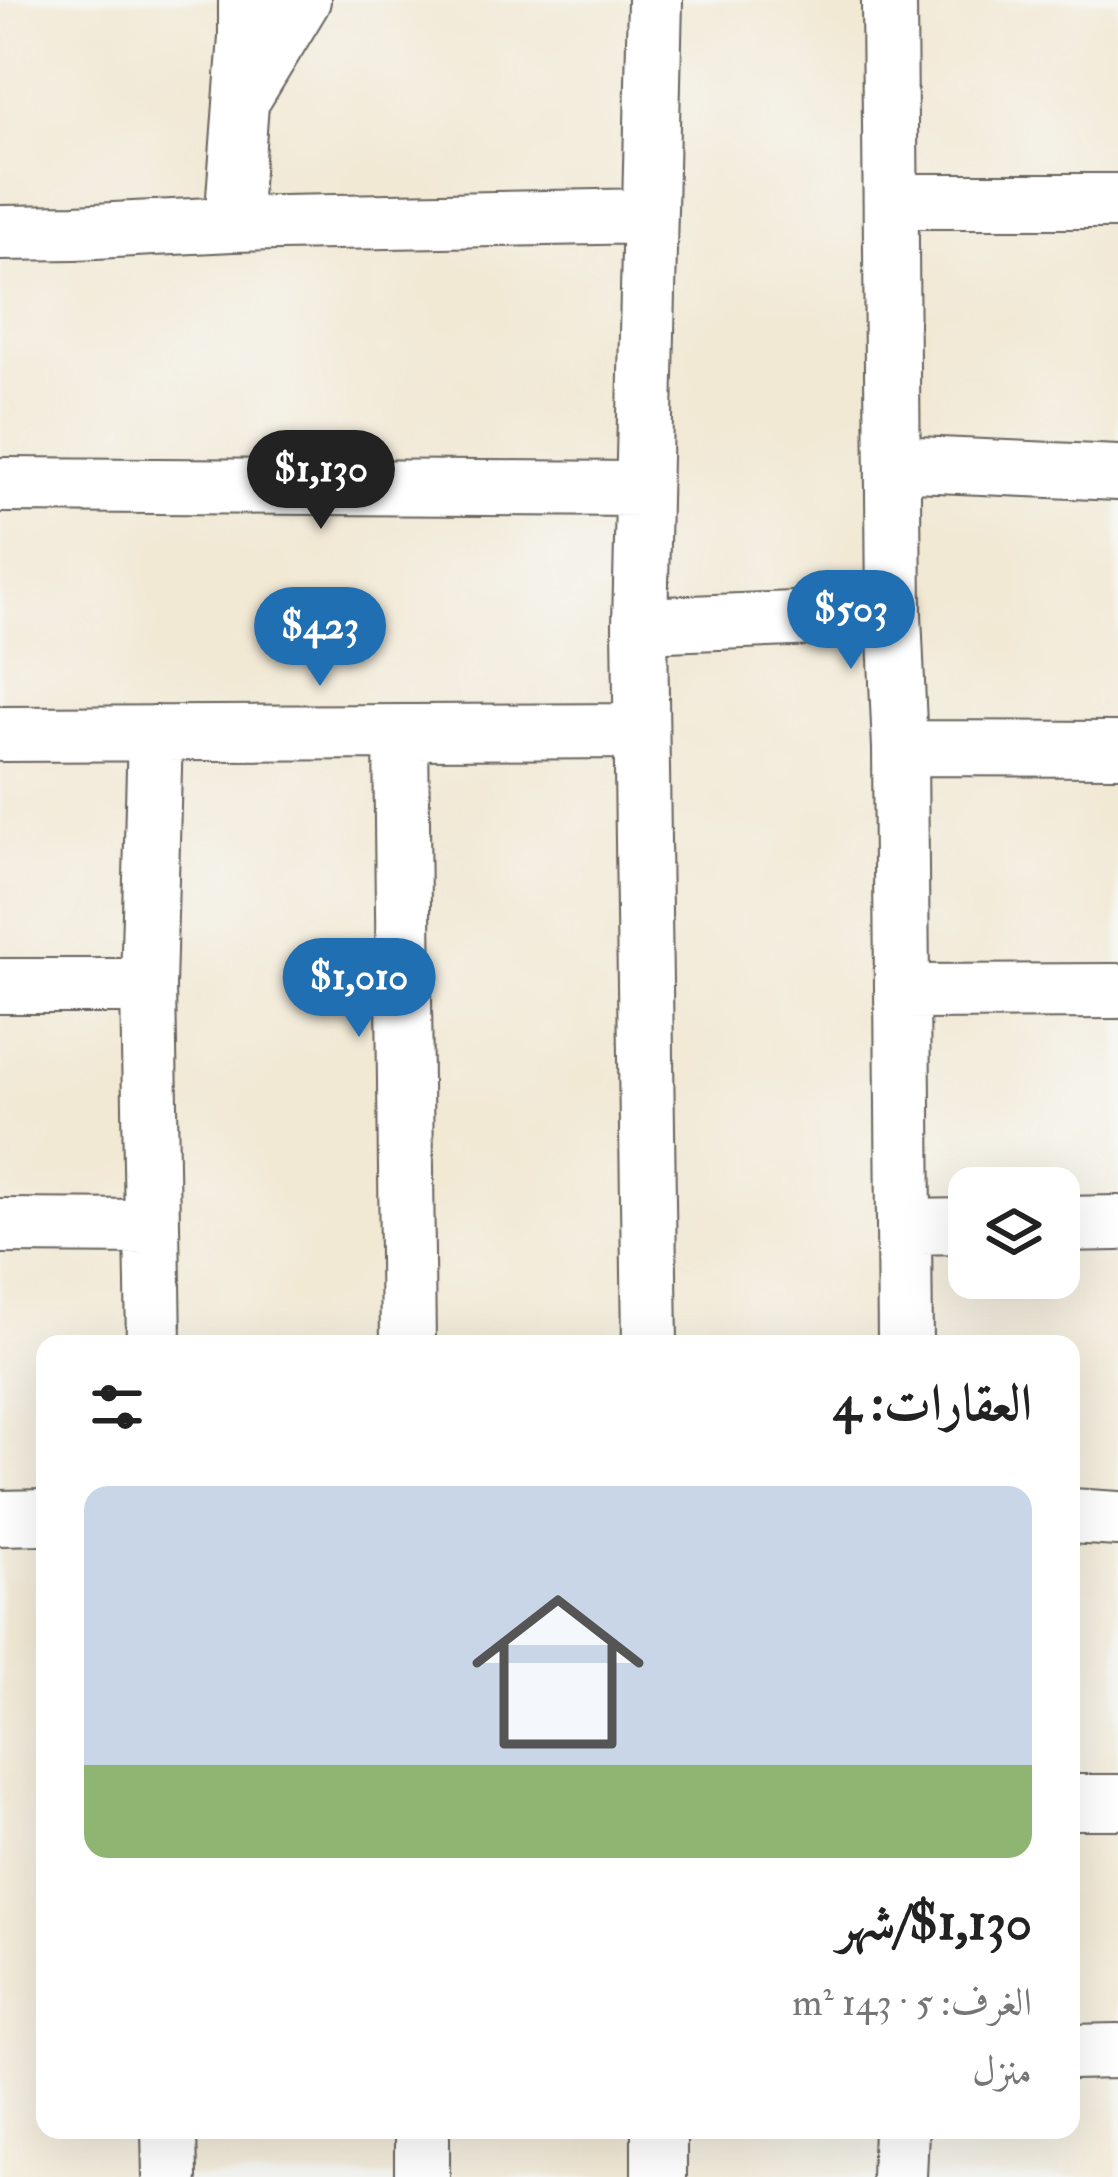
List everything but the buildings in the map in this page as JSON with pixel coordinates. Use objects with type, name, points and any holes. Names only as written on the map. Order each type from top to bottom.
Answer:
[{"type":"street","points":[[232,224],[246,0]]},
{"type":"street","points":[[242,101],[303,0]]},
{"type":"street","points":[[650,1335],[640,625],[655,0]]},
{"type":"street","points":[[889,0],[905,1335]]},
{"type":"street","points":[[891,201],[1118,201]]},
{"type":"street","points":[[0,233],[649,216]]},
{"type":"street","points":[[892,463],[1118,472]]},
{"type":"street","points":[[0,485],[642,489]]},
{"type":"street","points":[[640,625],[893,616]]},
{"type":"street","points":[[0,734],[640,731]]},
{"type":"street","points":[[154,733],[148,986],[154,1335]]},
{"type":"street","points":[[400,734],[408,1335]]},
{"type":"street","points":[[900,748],[1118,749]]},
{"type":"street","points":[[0,986],[148,986]]},
{"type":"street","points":[[902,992],[1118,991]]},
{"type":"street","points":[[1080,1224],[1118,1223]]},
{"type":"street","points":[[0,1226],[152,1227]]},
{"type":"street","points":[[904,1227],[948,1226]]},
{"type":"street","points":[[0,1518],[36,1517]]},
{"type":"street","points":[[1080,1517],[1118,1519]]},
{"type":"street","points":[[1080,1802],[1118,1802]]},
{"type":"street","points":[[1080,2052],[1118,2051]]},
{"type":"street","points":[[169,2139],[170,2177]]},
{"type":"street","points":[[422,2139],[422,2177]]},
{"type":"street","points":[[659,2139],[659,2177]]},
{"type":"street","points":[[899,2177],[901,2139]]}]
